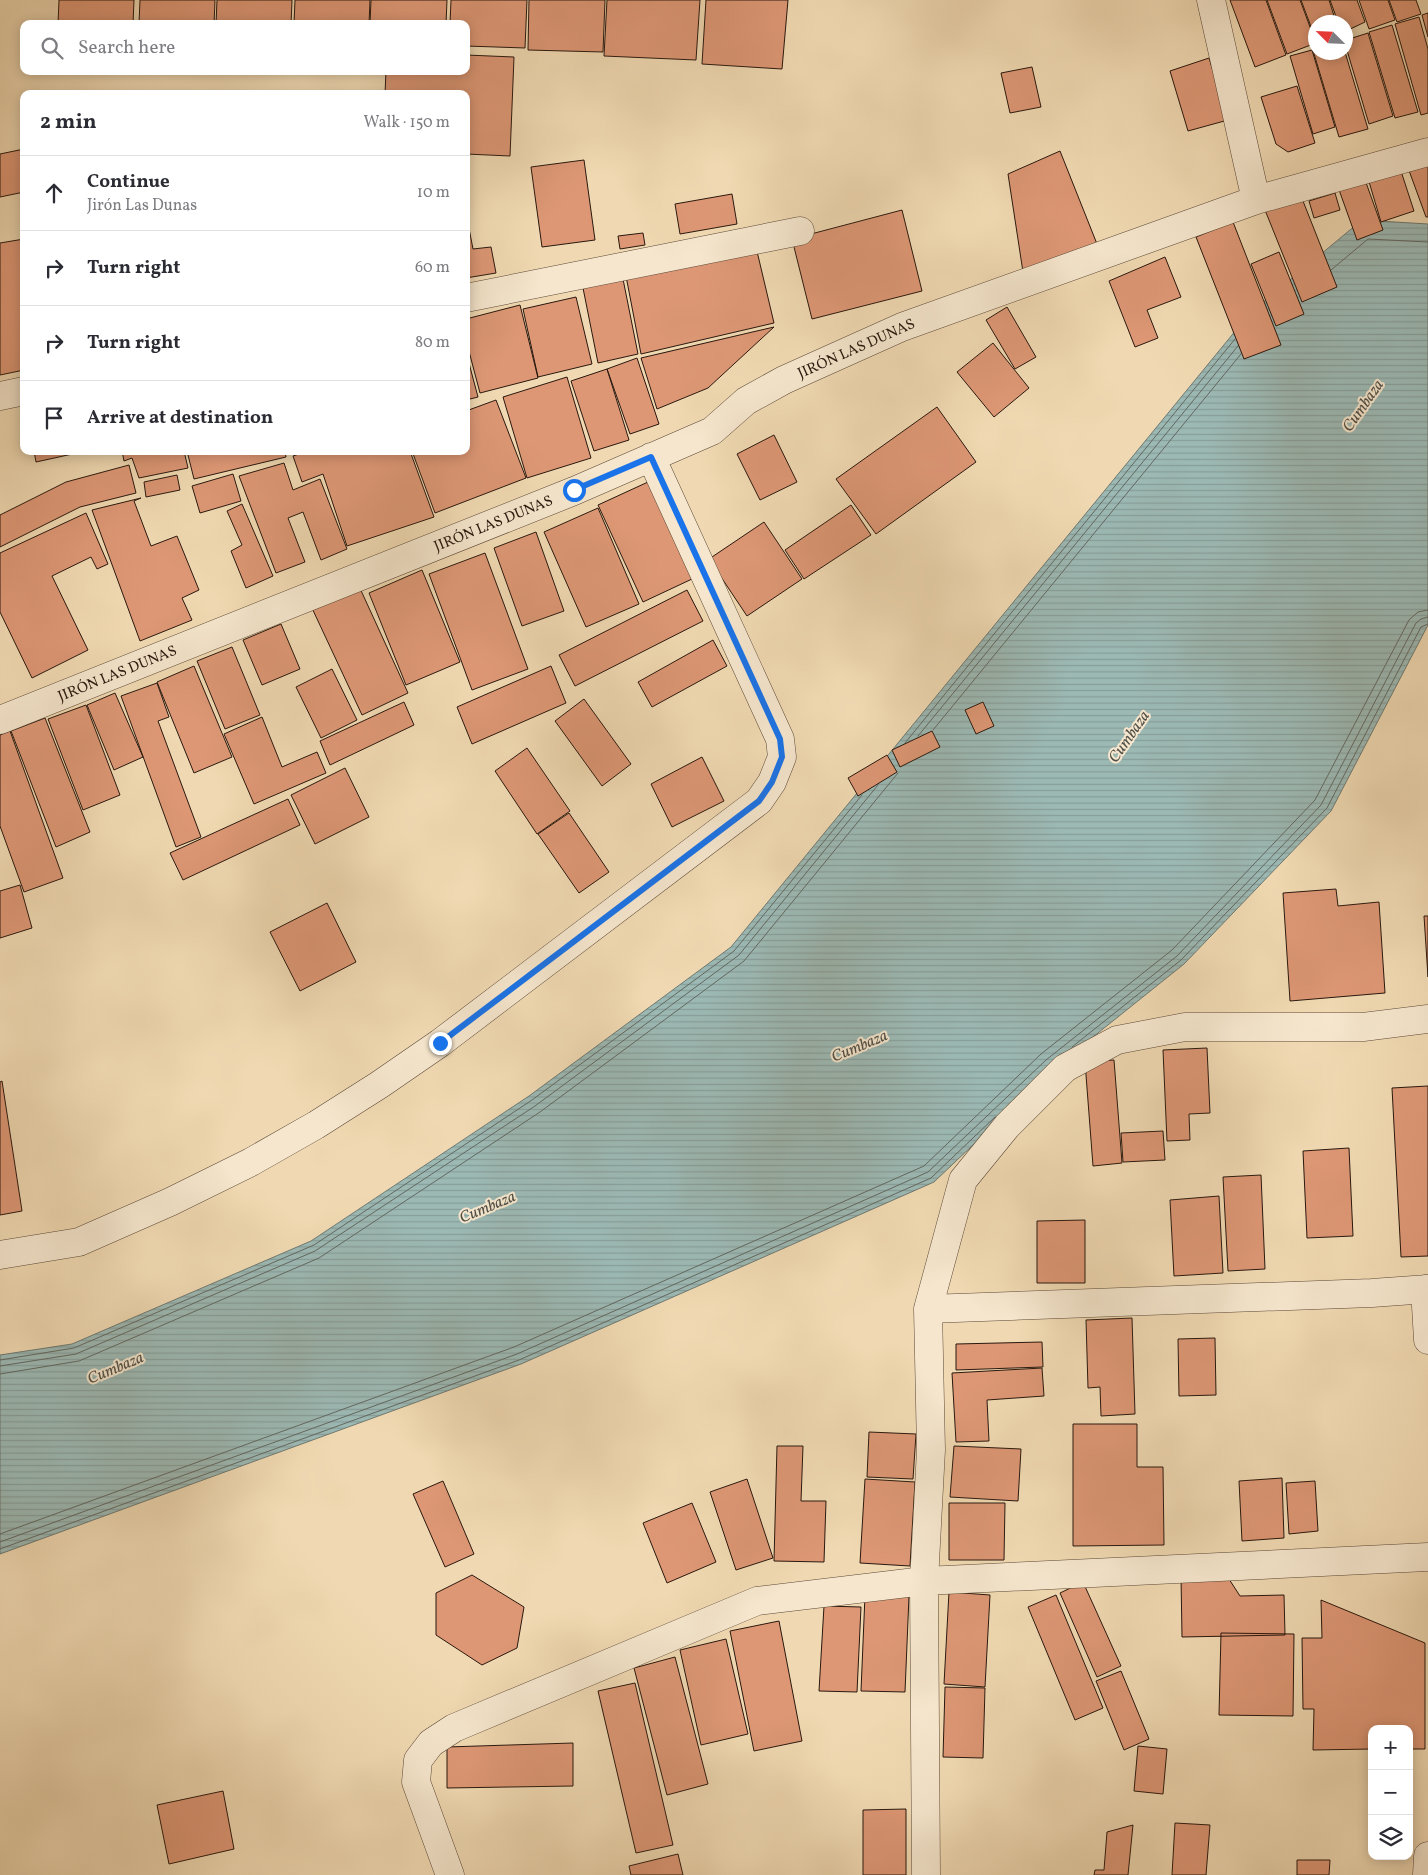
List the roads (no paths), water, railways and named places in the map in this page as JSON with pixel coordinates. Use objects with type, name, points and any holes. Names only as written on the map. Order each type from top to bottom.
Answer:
[{"type":"street","points":[[1211,0],[1256,200]]},
{"type":"street","name":"JIRÓN LAS DUNAS","points":[[0,720],[556,498],[712,431],[746,401],[784,380],[902,327],[1256,200],[1428,152]]},
{"type":"street","points":[[470,297],[800,231]]},
{"type":"street","points":[[0,396],[20,392]]},
{"type":"street","points":[[0,1255],[79,1242],[170,1202],[251,1162],[316,1125],[440,1043],[759,801],[772,782],[782,757],[780,739],[651,457]]},
{"type":"street","points":[[926,1875],[924,1581],[931,1450],[928,1309],[963,1180],[1007,1126],[1065,1068],[1117,1040],[1185,1027],[1363,1027],[1428,1019]]},
{"type":"street","points":[[928,1309],[1372,1293],[1426,1289],[1428,1340]]},
{"type":"street","points":[[450,1875],[416,1782],[418,1760],[431,1743],[463,1724],[757,1600],[924,1581],[1428,1557]]},
{"type":"street","points":[[1427,1875],[1428,1856]]},
{"type":"water","name":"Cumbaza","points":[[1362,220],[1428,224],[1428,625],[1331,811],[1184,964],[1053,1069],[934,1182],[521,1364],[0,1554],[0,1355],[72,1344],[311,1241],[529,1096],[731,947],[1250,313]]}]
